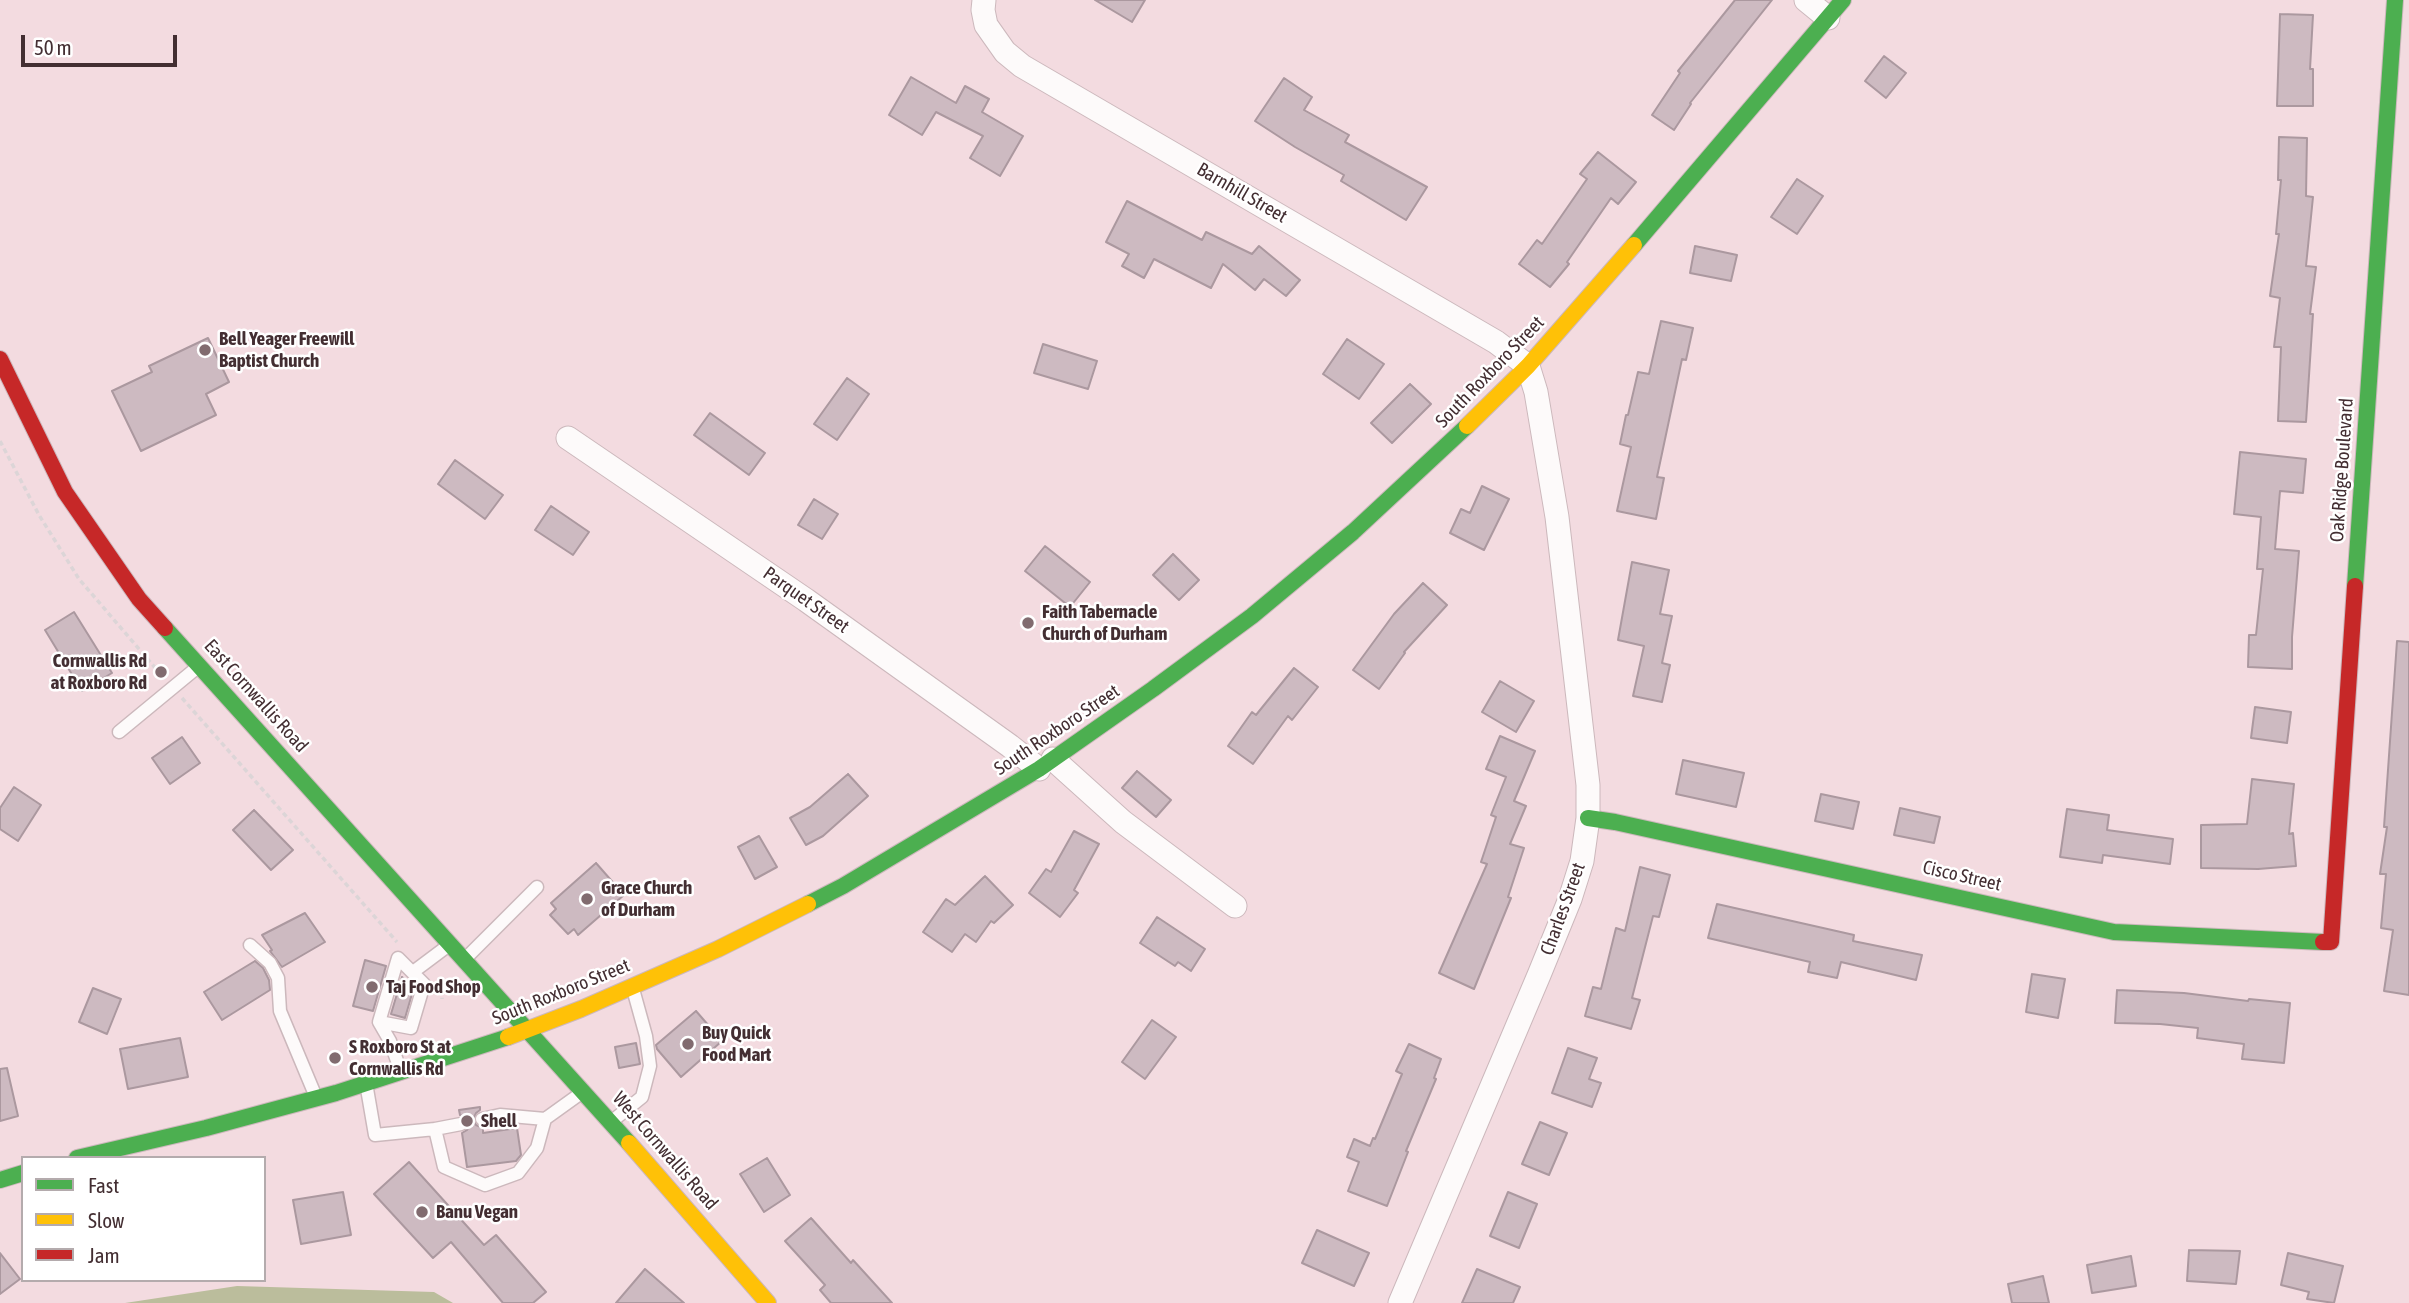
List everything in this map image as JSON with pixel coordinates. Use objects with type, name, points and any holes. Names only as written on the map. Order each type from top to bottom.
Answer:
[{"type":"street","name":"Barnhill Street","points":[[984,0],[986,25],[1005,52],[1022,66],[1496,342],[1528,366]]},
{"type":"street","points":[[1806,0],[1828,18]]},
{"type":"street","name":"South Roxboro Street","points":[[86,1156],[206,1128],[317,1098],[528,1029],[718,950],[843,886],[1046,764],[1153,690],[1252,616],[1408,483],[1528,366],[1710,158],[1843,0]]},
{"type":"street","name":"Oak Ridge Boulevard","points":[[2331,942],[2395,0]]},
{"type":"street","name":"East Cornwallis Road","points":[[0,359],[65,492],[139,599],[528,1029]]},
{"type":"street","name":"Charles Street","points":[[1400,1303],[1570,899],[1582,861],[1588,818],[1588,785],[1557,517],[1536,392],[1528,366]]},
{"type":"street","name":"Parquet Street","points":[[568,438],[806,600],[1010,746],[1046,764],[1235,906]]},
{"type":"street","name":"Cisco Street","points":[[1588,818],[2114,932],[2331,942]]},
{"type":"street","name":"West Cornwallis Road","points":[[528,1029],[768,1303]]},
{"type":"street","points":[[0,1180],[21,1174]]},
{"type":"lane","points":[[119,732],[200,666]]},
{"type":"lane","points":[[464,959],[537,887]]},
{"type":"lane","points":[[416,970],[451,943]]},
{"type":"lane","points":[[250,945],[270,963],[278,978],[279,1012],[317,1098]]},
{"type":"lane","points":[[380,1022],[411,1028],[424,984],[416,970],[398,958],[380,1022],[401,1072]]},
{"type":"lane","points":[[611,1122],[642,1097],[650,1066],[646,1036],[632,986]]},
{"type":"lane","points":[[366,1083],[375,1135],[461,1124]]},
{"type":"lane","points":[[435,1129],[444,1167],[485,1185],[518,1173],[537,1148],[545,1119],[584,1091]]},
{"type":"lane","points":[[482,1119],[500,1115],[545,1119]]},
{"type":"path","points":[[0,441],[39,515],[79,579],[365,903],[416,970],[442,995],[442,999]]},
{"type":"green space","points":[[237,1286],[434,1292],[453,1303],[125,1303]]},
{"type":"building","points":[[1095,0],[1145,0],[1132,22]]},
{"type":"building","points":[[1735,0],[1772,0],[1690,103],[1674,130],[1652,115],[1680,73],[1678,71]]},
{"type":"building","points":[[2280,14],[2313,15],[2310,69],[2313,69],[2313,106],[2277,106]]},
{"type":"building","points":[[1884,56],[1906,73],[1886,98],[1865,81]]},
{"type":"building","points":[[911,77],[956,103],[965,86],[989,99],[982,112],[1023,136],[1000,176],[970,158],[983,136],[936,112],[922,135],[889,115]]},
{"type":"building","points":[[1284,78],[1312,97],[1304,110],[1349,135],[1345,142],[1427,187],[1406,220],[1341,181],[1344,175],[1255,121]]},
{"type":"building","points":[[2279,137],[2307,138],[2306,196],[2313,197],[2306,266],[2316,267],[2310,314],[2313,314],[2306,422],[2278,421],[2281,347],[2274,347],[2280,298],[2270,296],[2279,234],[2276,234],[2281,180],[2278,180]]},
{"type":"building","points":[[1598,152],[1636,182],[1618,204],[1611,198],[1567,262],[1569,264],[1550,287],[1519,264],[1537,240],[1542,244],[1587,179],[1580,174]]},
{"type":"building","points":[[1797,179],[1823,196],[1797,234],[1771,217]]},
{"type":"building","points":[[1127,201],[1202,240],[1206,232],[1252,254],[1259,246],[1300,280],[1286,296],[1264,279],[1255,290],[1223,264],[1211,288],[1154,259],[1144,278],[1122,266],[1129,254],[1106,242]]},
{"type":"building","points":[[1695,246],[1737,255],[1731,281],[1690,273]]},
{"type":"building","points":[[1661,321],[1693,328],[1686,360],[1682,359],[1657,477],[1664,478],[1656,519],[1617,511],[1631,447],[1620,444],[1626,415],[1638,372],[1649,374]]},
{"type":"building","points":[[208,338],[229,382],[206,394],[216,415],[141,451],[112,391],[152,372],[149,366]]},
{"type":"building","points":[[1347,339],[1384,364],[1359,399],[1323,374]]},
{"type":"building","points":[[1043,344],[1097,361],[1088,389],[1034,373]]},
{"type":"building","points":[[847,378],[869,394],[837,440],[814,424]]},
{"type":"building","points":[[1410,384],[1431,404],[1392,443],[1371,423]]},
{"type":"building","points":[[710,413],[765,453],[749,475],[694,435]]},
{"type":"building","points":[[2240,452],[2306,459],[2303,493],[2280,491],[2275,549],[2299,551],[2292,669],[2248,667],[2249,635],[2256,635],[2263,569],[2257,569],[2261,517],[2234,514]]},
{"type":"building","points":[[455,460],[503,495],[485,519],[438,484]]},
{"type":"building","points":[[1482,486],[1509,499],[1484,550],[1450,533],[1461,509],[1470,513]]},
{"type":"building","points":[[814,499],[838,514],[822,539],[798,525]]},
{"type":"building","points":[[551,506],[589,532],[573,555],[535,530]]},
{"type":"building","points":[[1045,546],[1090,582],[1070,607],[1025,571]]},
{"type":"building","points":[[1173,554],[1199,580],[1179,600],[1153,575]]},
{"type":"building","points":[[1632,562],[1669,570],[1660,614],[1672,616],[1662,663],[1670,665],[1662,702],[1633,696],[1644,646],[1618,640]]},
{"type":"building","points":[[1423,583],[1447,605],[1404,652],[1379,689],[1353,670],[1394,614]]},
{"type":"building","points":[[74,612],[112,673],[82,691],[45,630]]},
{"type":"building","points":[[2397,641],[2409,642],[2409,995],[2384,991],[2393,930],[2381,928],[2386,874],[2380,874],[2387,827],[2384,827]]},
{"type":"building","points":[[1294,668],[1318,687],[1292,720],[1288,716],[1253,764],[1228,746],[1252,712],[1256,715]]},
{"type":"building","points":[[1500,681],[1534,701],[1516,732],[1482,712]]},
{"type":"building","points":[[2255,707],[2291,712],[2287,743],[2251,738]]},
{"type":"building","points":[[1500,736],[1535,751],[1514,801],[1526,806],[1510,844],[1524,848],[1508,897],[1511,898],[1474,989],[1439,973],[1487,864],[1481,862],[1496,817],[1491,815],[1506,777],[1486,769]]},
{"type":"building","points":[[182,737],[200,763],[170,784],[152,758]]},
{"type":"building","points":[[1683,760],[1744,773],[1736,807],[1676,794]]},
{"type":"building","points":[[1137,771],[1171,800],[1156,817],[1122,788]]},
{"type":"building","points":[[848,774],[868,796],[823,836],[806,845],[790,818],[810,807]]},
{"type":"building","points":[[2252,779],[2294,784],[2289,834],[2293,833],[2296,866],[2258,869],[2201,868],[2201,825],[2247,824]]},
{"type":"building","points":[[14,787],[41,805],[18,841],[0,829],[0,808]]},
{"type":"building","points":[[1821,794],[1859,802],[1853,829],[1815,821]]},
{"type":"building","points":[[1900,808],[1940,817],[1934,843],[1894,835]]},
{"type":"building","points":[[2067,809],[2109,815],[2107,830],[2173,839],[2170,864],[2103,855],[2102,863],[2060,857]]},
{"type":"building","points":[[254,810],[293,850],[271,870],[233,830]]},
{"type":"building","points":[[1074,831],[1099,844],[1074,890],[1078,893],[1060,917],[1029,893],[1046,869],[1051,872]]},
{"type":"building","points":[[759,836],[777,867],[755,879],[738,847]]},
{"type":"building","name":"Grace Church of Durham","points":[[596,863],[624,895],[578,935],[574,929],[568,934],[550,915],[556,909],[551,903]]},
{"type":"building","points":[[1640,867],[1670,875],[1659,917],[1653,916],[1632,998],[1640,1000],[1631,1029],[1585,1016],[1593,987],[1601,989],[1616,928],[1625,931]]},
{"type":"building","points":[[985,876],[1013,905],[994,923],[991,921],[976,942],[965,934],[952,952],[923,932],[946,899],[955,905]]},
{"type":"building","points":[[1717,904],[1854,935],[1853,941],[1922,955],[1916,980],[1841,962],[1837,978],[1808,972],[1810,962],[1708,938]]},
{"type":"building","points":[[305,913],[325,942],[282,967],[262,935]]},
{"type":"building","points":[[1157,917],[1205,949],[1191,971],[1178,962],[1175,966],[1140,943]]},
{"type":"building","name":"Taj Food Shop","points":[[365,960],[386,966],[373,1011],[353,1006]]},
{"type":"building","points":[[255,961],[263,968],[270,990],[222,1020],[204,992]]},
{"type":"building","points":[[2032,974],[2065,979],[2058,1018],[2026,1012]]},
{"type":"building","points":[[402,977],[414,987],[405,1018],[391,1014]]},
{"type":"building","points":[[93,988],[121,999],[107,1034],[79,1022]]},
{"type":"building","points":[[2117,990],[2290,1003],[2284,1063],[2242,1059],[2244,1044],[2197,1038],[2198,1028],[2115,1023]]},
{"type":"building","name":"Buy Quick Food Mart","points":[[696,1011],[722,1041],[681,1077],[656,1045]]},
{"type":"building","points":[[1152,1020],[1176,1037],[1145,1079],[1122,1062]]},
{"type":"building","points":[[180,1038],[188,1077],[128,1089],[120,1049]]},
{"type":"building","points":[[636,1043],[640,1064],[619,1068],[615,1047]]},
{"type":"building","points":[[1409,1044],[1441,1059],[1434,1078],[1436,1079],[1387,1206],[1348,1191],[1359,1162],[1347,1157],[1354,1139],[1370,1146],[1373,1138],[1375,1139],[1402,1074],[1396,1071]]},
{"type":"building","points":[[1568,1048],[1597,1058],[1589,1079],[1601,1083],[1592,1107],[1552,1093]]},
{"type":"building","points":[[7,1068],[18,1116],[0,1121],[0,1069]]},
{"type":"building","points":[[480,1107],[473,1120],[483,1128],[483,1133],[517,1128],[521,1155],[516,1161],[467,1167],[462,1133],[470,1123],[460,1115],[459,1110]]},
{"type":"building","points":[[1540,1122],[1567,1133],[1549,1175],[1522,1164]]},
{"type":"building","points":[[767,1158],[790,1195],[764,1212],[740,1174]]},
{"type":"building","points":[[409,1162],[484,1245],[496,1235],[546,1292],[533,1303],[503,1303],[451,1242],[433,1258],[374,1194]]},
{"type":"building","points":[[343,1192],[351,1235],[301,1244],[293,1200]]},
{"type":"building","points":[[1508,1192],[1537,1204],[1519,1248],[1490,1236]]},
{"type":"building","points":[[811,1218],[892,1303],[831,1303],[820,1290],[825,1285],[785,1241]]},
{"type":"building","points":[[1317,1230],[1369,1253],[1354,1286],[1302,1263]]},
{"type":"building","points":[[2189,1250],[2240,1251],[2236,1284],[2187,1281]]},
{"type":"building","points":[[0,1253],[20,1279],[0,1294]]},
{"type":"building","points":[[2288,1253],[2343,1266],[2334,1303],[2307,1299],[2309,1292],[2281,1285]]},
{"type":"building","points":[[2131,1256],[2136,1286],[2092,1293],[2087,1265]]},
{"type":"building","points":[[645,1269],[684,1303],[616,1303]]},
{"type":"building","points":[[1477,1269],[1520,1287],[1513,1303],[1462,1303]]},
{"type":"building","points":[[2043,1276],[2049,1303],[2012,1303],[2008,1284]]},
{"type":"traffic: fast","points":[[1634,245],[1843,0]]},
{"type":"traffic: fast","points":[[2355,586],[2395,0]]},
{"type":"traffic: fast","points":[[808,904],[843,886],[1039,769],[1153,689],[1252,616],[1353,532],[1467,426]]},
{"type":"traffic: fast","points":[[165,628],[629,1143]]},
{"type":"traffic: fast","points":[[1588,818],[2114,932],[2323,942]]},
{"type":"traffic: fast","points":[[86,1156],[206,1128],[336,1093],[508,1037]]},
{"type":"traffic: fast","points":[[0,1180],[21,1174]]},
{"type":"traffic: slow","points":[[1467,426],[1528,366],[1634,245]]},
{"type":"traffic: slow","points":[[508,1037],[581,1009],[718,949],[808,904]]},
{"type":"traffic: slow","points":[[629,1143],[768,1303]]},
{"type":"traffic: jam","points":[[0,359],[65,492],[139,599],[165,628]]},
{"type":"traffic: jam","points":[[2323,942],[2331,942],[2355,586]]},
{"type":"place","name":"Bell Yeager Freewill Baptist Church","points":[[205,350]]},
{"type":"place","name":"Faith Tabernacle Church of Durham","points":[[1028,623]]},
{"type":"place","name":"Cornwallis Rd at Roxboro Rd","points":[[161,672]]},
{"type":"place","name":"Grace Church of Durham","points":[[587,899]]},
{"type":"place","name":"Taj Food Shop","points":[[372,987]]},
{"type":"place","name":"Buy Quick Food Mart","points":[[688,1044]]},
{"type":"place","name":"S Roxboro St at Cornwallis Rd","points":[[335,1058]]},
{"type":"place","name":"Shell","points":[[467,1121]]},
{"type":"place","name":"Banu Vegan","points":[[422,1212]]}]
